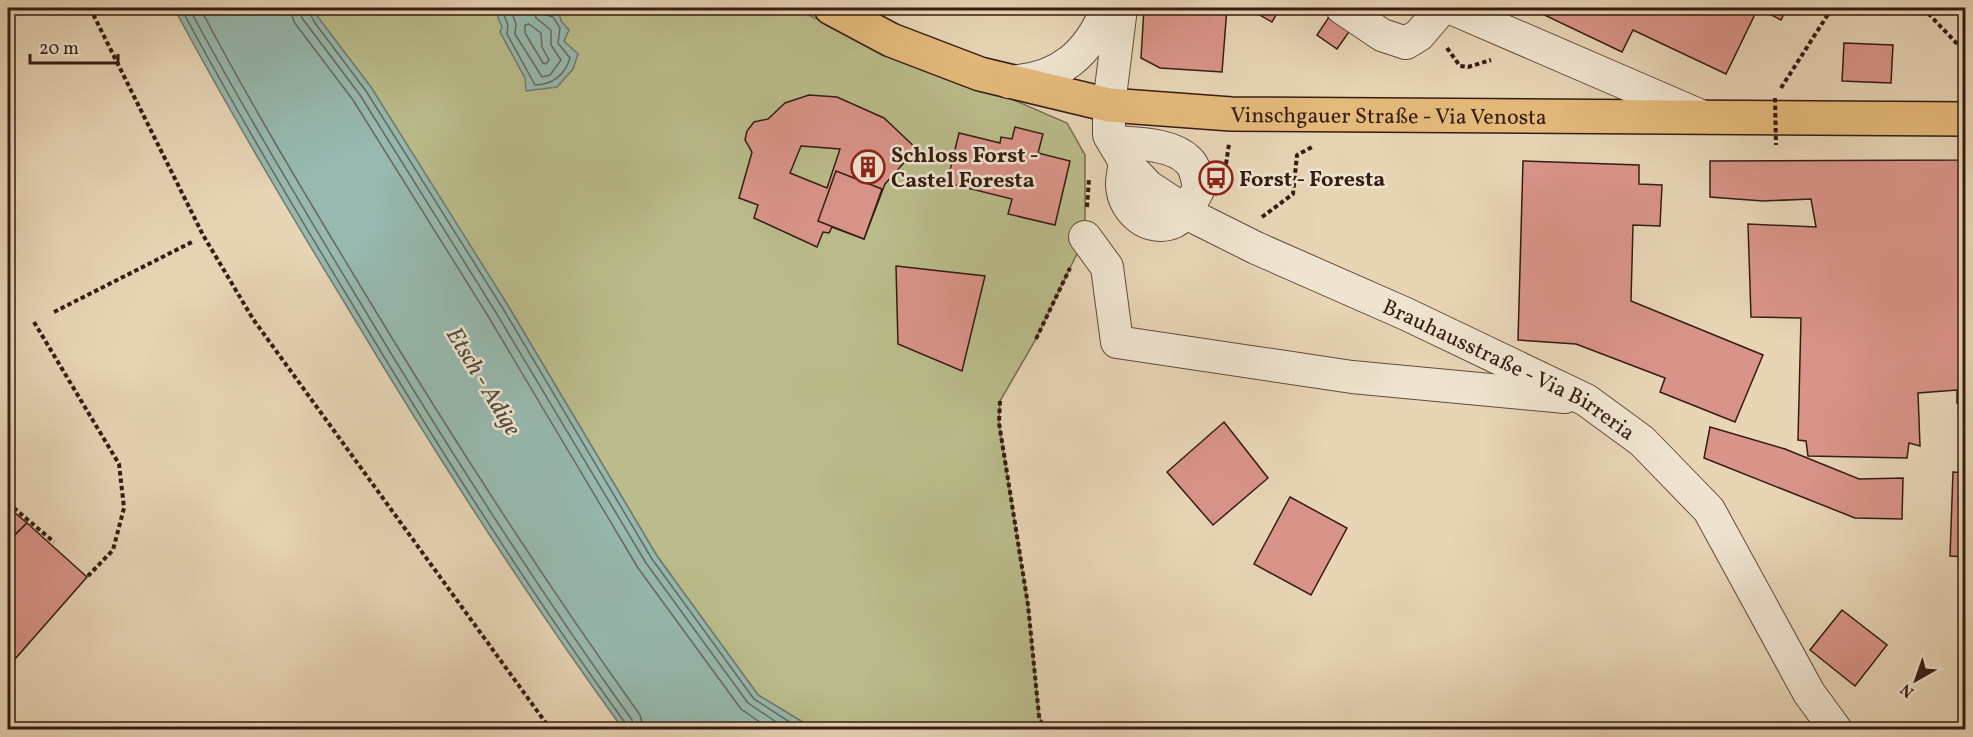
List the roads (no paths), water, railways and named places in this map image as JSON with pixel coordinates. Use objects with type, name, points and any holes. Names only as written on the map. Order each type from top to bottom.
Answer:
[{"type":"main road","name":"Vinschgauer Straße - Via Venosta","points":[[831,8],[891,40],[980,74],[1109,105],[1231,114],[1965,119]]},
{"type":"street","points":[[1009,82],[1029,81],[1069,63],[1089,44],[1107,8]]},
{"type":"street","points":[[1121,8],[1108,124],[1120,152],[1173,151],[1189,160],[1195,171],[1199,188],[1185,211]]},
{"type":"street","points":[[1342,8],[1383,35],[1406,43],[1419,35],[1442,8]]},
{"type":"street","points":[[1451,8],[1701,116]]},
{"type":"street","name":"Brauhausstraße - Via Birreria","points":[[1120,152],[1149,187],[1185,211],[1256,248],[1406,314],[1586,400],[1642,441],[1709,510],[1809,693],[1836,729]]},
{"type":"street","points":[[1085,237],[1107,267],[1117,342],[1352,377],[1586,400]]},
{"type":"water","name":"Etsch - Adige","points":[[174,8],[311,8],[371,87],[507,304],[657,556],[758,695],[814,729],[623,729],[515,573],[412,413],[279,195]]},
{"type":"water","points":[[494,8],[544,10],[558,8],[561,21],[569,30],[564,41],[578,54],[573,69],[557,87],[526,91],[525,78],[500,32],[502,27]]},
{"type":"place","name":"Schloss Forst - Castel Foresta","points":[[868,167]]},
{"type":"place","name":"Forst - Foresta","points":[[1216,178]]}]
